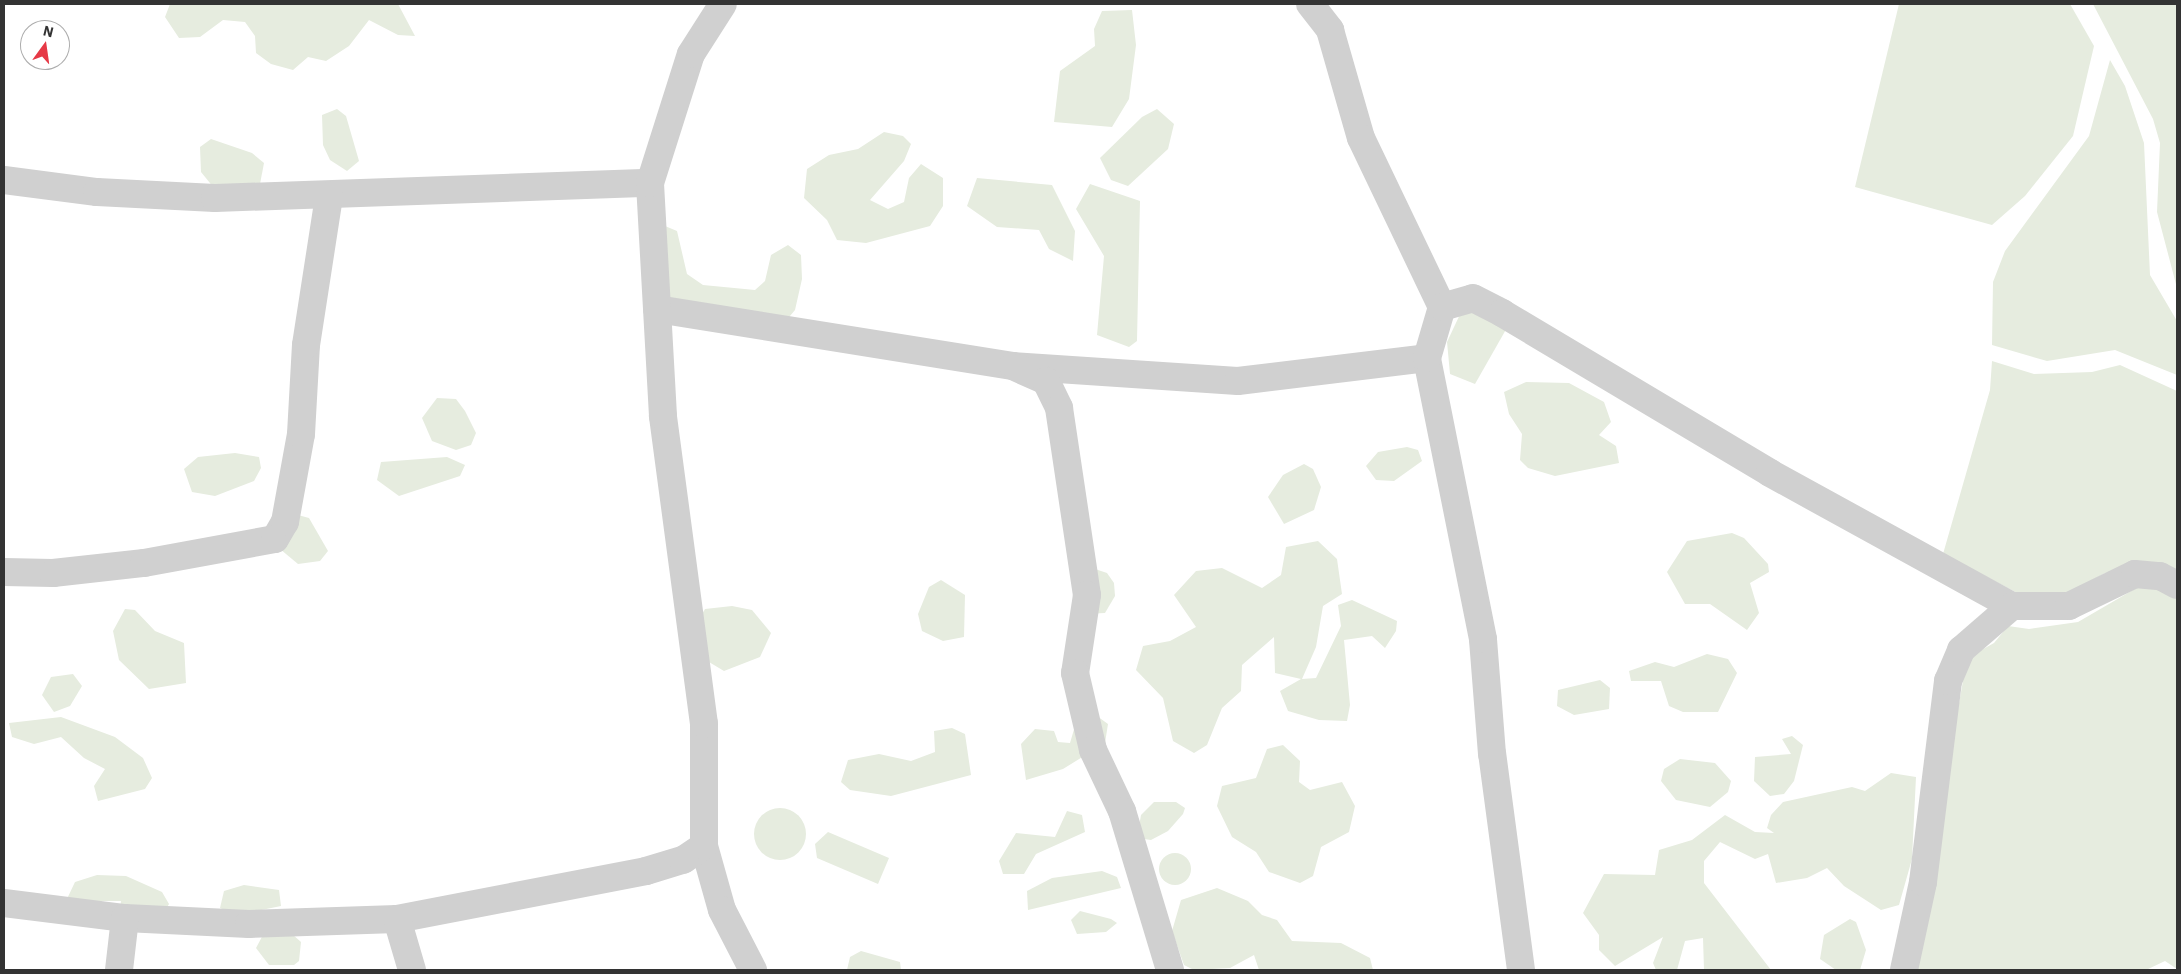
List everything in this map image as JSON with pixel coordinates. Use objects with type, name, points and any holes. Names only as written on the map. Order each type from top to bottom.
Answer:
[{"type":"street","points":[[723,4],[690,54],[650,183],[664,416],[704,724],[704,846],[722,910],[753,970]]},
{"type":"street","points":[[1310,4],[1330,30],[1361,138],[1442,307],[1427,358],[1483,639],[1492,754],[1521,970]]},
{"type":"street","points":[[4,180],[97,192],[215,198],[329,196],[650,183]]},
{"type":"street","points":[[4,572],[53,573],[144,563],[275,539],[285,522],[300,434],[306,345],[329,196]]},
{"type":"street","points":[[1442,307],[1473,298],[1502,313],[1770,473],[2012,606],[2070,606],[2135,574],[2160,576],[2177,585]]},
{"type":"street","points":[[657,309],[1013,366],[1238,381],[1427,358]]},
{"type":"street","points":[[1013,366],[1046,381],[1059,408],[1088,595],[1075,673],[1093,750],[1122,811],[1170,970]]},
{"type":"street","points":[[1904,970],[1923,882],[1948,681],[1961,650],[2012,606]]},
{"type":"street","points":[[4,903],[125,918],[249,924],[397,919],[646,871],[683,860],[704,846]]},
{"type":"street","points":[[119,970],[125,918]]},
{"type":"street","points":[[397,919],[412,970]]},
{"type":"shaded area","points":[[170,4],[398,4],[415,36],[398,35],[369,20],[349,46],[326,61],[308,57],[293,70],[271,64],[256,53],[255,36],[245,22],[223,20],[200,37],[179,38],[165,17]]},
{"type":"shaded area","points":[[1899,4],[2070,4],[2094,46],[2073,136],[2025,196],[1992,225],[1855,187]]},
{"type":"shaded area","points":[[2093,4],[2177,4],[2177,288],[2157,212],[2160,143],[2153,119]]},
{"type":"shaded area","points":[[1132,10],[1136,45],[1129,99],[1112,127],[1054,122],[1060,71],[1095,46],[1094,29],[1102,11]]},
{"type":"shaded area","points":[[2110,60],[2125,86],[2144,143],[2150,275],[2177,321],[2177,375],[2115,350],[2047,361],[1992,345],[1993,282],[2005,251],[2089,136]]},
{"type":"shaded area","points":[[337,109],[346,116],[359,161],[347,171],[330,160],[323,145],[322,115]]},
{"type":"shaded area","points":[[1157,109],[1174,124],[1168,149],[1128,186],[1111,180],[1100,158],[1142,117]]},
{"type":"shaded area","points":[[884,132],[903,136],[911,144],[904,161],[870,200],[888,209],[904,202],[909,178],[921,164],[943,178],[943,206],[930,226],[866,243],[837,240],[827,220],[804,198],[807,169],[829,155],[858,149]]},
{"type":"shaded area","points":[[211,139],[252,153],[264,163],[260,184],[214,188],[201,172],[200,147]]},
{"type":"shaded area","points":[[977,178],[1052,185],[1075,231],[1073,261],[1049,249],[1039,230],[997,227],[967,206]]},
{"type":"shaded area","points":[[1090,184],[1140,201],[1137,341],[1129,347],[1097,335],[1104,256],[1076,209]]},
{"type":"shaded area","points":[[665,226],[677,231],[687,274],[703,285],[755,290],[765,281],[771,255],[788,245],[801,255],[802,279],[795,310],[774,335],[672,302],[649,277]]},
{"type":"shaded area","points":[[1493,296],[1504,298],[1508,326],[1475,384],[1450,374],[1447,342],[1462,310]]},
{"type":"shaded area","points":[[1992,361],[2034,374],[2092,372],[2120,365],[2177,391],[2177,575],[2158,565],[2105,573],[2060,598],[2025,597],[1943,554],[1990,390]]},
{"type":"shaded area","points":[[1526,382],[1569,383],[1604,402],[1611,422],[1599,435],[1616,446],[1619,463],[1555,476],[1528,468],[1520,460],[1522,434],[1509,414],[1504,392]]},
{"type":"shaded area","points":[[437,398],[456,399],[465,411],[476,433],[471,445],[456,450],[432,441],[422,418]]},
{"type":"shaded area","points":[[1407,447],[1418,450],[1422,461],[1394,481],[1376,480],[1366,466],[1378,452]]},
{"type":"shaded area","points":[[235,453],[259,457],[261,468],[254,481],[215,496],[192,492],[184,469],[198,457]]},
{"type":"shaded area","points":[[447,457],[465,465],[460,476],[399,496],[377,480],[381,462]]},
{"type":"shaded area","points":[[1304,464],[1313,469],[1321,487],[1314,510],[1284,524],[1268,497],[1283,475]]},
{"type":"shaded area","points":[[298,515],[309,518],[328,551],[320,561],[298,564],[280,549]]},
{"type":"shaded area","points":[[1732,533],[1744,538],[1768,564],[1769,572],[1750,583],[1759,613],[1747,630],[1710,604],[1685,604],[1667,572],[1687,541]]},
{"type":"shaded area","points":[[1318,541],[1337,559],[1342,594],[1323,606],[1316,647],[1302,679],[1316,678],[1341,626],[1338,605],[1352,600],[1397,621],[1396,631],[1385,648],[1372,636],[1344,640],[1350,705],[1347,721],[1319,720],[1288,711],[1280,691],[1301,679],[1275,673],[1274,637],[1242,665],[1241,691],[1222,708],[1207,745],[1194,753],[1173,741],[1163,698],[1136,670],[1143,646],[1170,641],[1196,627],[1174,595],[1196,571],[1222,568],[1262,588],[1281,575],[1286,547]]},
{"type":"shaded area","points":[[1095,569],[1107,573],[1114,583],[1115,596],[1105,613],[1084,614]]},
{"type":"shaded area","points":[[941,580],[965,595],[964,637],[943,641],[922,631],[918,614],[929,587]]},
{"type":"shaded area","points":[[2145,583],[2167,587],[2177,599],[2177,969],[2165,961],[2146,970],[1912,970],[1967,658],[1994,643],[2008,626],[2029,629],[2078,622]]},
{"type":"shaded area","points":[[732,606],[752,610],[771,633],[760,657],[724,671],[704,659],[698,621],[705,609]]},
{"type":"shaded area","points":[[125,609],[135,610],[155,631],[184,643],[186,683],[149,689],[119,660],[113,631]]},
{"type":"shaded area","points":[[1707,654],[1728,659],[1737,673],[1718,712],[1683,712],[1669,706],[1661,681],[1631,681],[1629,671],[1655,662],[1674,667]]},
{"type":"shaded area","points":[[73,674],[82,686],[70,706],[54,712],[42,695],[51,677]]},
{"type":"shaded area","points":[[1600,680],[1610,688],[1609,709],[1574,715],[1557,706],[1558,690]]},
{"type":"shaded area","points":[[1090,711],[1108,724],[1105,743],[1063,769],[1026,780],[1021,744],[1035,729],[1054,731],[1058,742],[1070,743],[1075,726]]},
{"type":"shaded area","points":[[61,717],[115,737],[143,758],[152,778],[145,789],[98,801],[94,786],[105,769],[84,758],[61,737],[34,744],[12,737],[9,723]]},
{"type":"shaded area","points":[[952,728],[965,734],[971,775],[891,796],[850,790],[841,782],[848,760],[879,754],[911,761],[935,752],[934,731]]},
{"type":"shaded area","points":[[1792,736],[1803,745],[1794,781],[1784,794],[1770,796],[1754,781],[1755,757],[1791,754],[1782,739]]},
{"type":"shaded area","points":[[1283,745],[1300,761],[1299,782],[1310,790],[1342,782],[1355,806],[1349,832],[1321,847],[1313,876],[1300,883],[1269,872],[1256,852],[1232,837],[1217,806],[1222,786],[1256,778],[1267,749]]},
{"type":"shaded area","points":[[1680,759],[1715,763],[1731,781],[1728,792],[1710,807],[1676,800],[1661,781],[1664,769]]},
{"type":"shaded area","points":[[1891,773],[1916,777],[1912,859],[1899,905],[1881,910],[1844,886],[1827,868],[1807,878],[1776,883],[1768,854],[1755,859],[1720,842],[1704,861],[1704,883],[1771,970],[1704,970],[1703,938],[1685,941],[1677,970],[1656,970],[1653,963],[1663,937],[1615,966],[1599,950],[1599,935],[1583,913],[1604,874],[1655,875],[1659,850],[1692,840],[1725,815],[1755,832],[1774,833],[1767,828],[1771,815],[1783,802],[1852,787],[1865,791]]},
{"type":"shaded area","points":[[1154,802],[1176,802],[1185,808],[1183,814],[1168,831],[1151,840],[1137,838],[1141,815]]},
{"type":"shaded area","points":[[775,808],[785,808],[799,815],[806,829],[806,839],[799,853],[785,860],[775,860],[765,856],[758,849],[754,839],[754,829],[758,819],[765,812]]},
{"type":"shaded area","points":[[1067,811],[1082,815],[1085,832],[1036,854],[1024,874],[1003,874],[999,861],[1016,833],[1055,837]]},
{"type":"shaded area","points":[[828,832],[889,858],[878,884],[817,858],[815,844]]},
{"type":"shaded area","points":[[1175,853],[1186,858],[1191,869],[1186,880],[1175,885],[1164,880],[1159,869],[1164,858]]},
{"type":"shaded area","points":[[1102,871],[1117,877],[1121,888],[1028,910],[1027,891],[1052,878]]},
{"type":"shaded area","points":[[97,875],[126,876],[162,892],[169,904],[154,930],[118,922],[121,901],[66,901],[75,882]]},
{"type":"shaded area","points":[[244,885],[279,890],[281,906],[236,915],[220,908],[224,891]]},
{"type":"shaded area","points":[[1217,888],[1248,901],[1262,915],[1277,920],[1292,941],[1341,943],[1370,958],[1373,970],[1259,970],[1254,955],[1230,968],[1194,970],[1184,965],[1172,931],[1181,900]]},
{"type":"shaded area","points":[[1080,911],[1111,919],[1117,923],[1106,932],[1077,934],[1071,920]]},
{"type":"shaded area","points":[[1850,919],[1856,922],[1866,950],[1860,970],[1836,970],[1820,959],[1824,935]]},
{"type":"shaded area","points":[[264,933],[292,934],[301,942],[299,961],[294,965],[269,965],[256,948]]},
{"type":"shaded area","points":[[861,951],[900,962],[901,970],[847,970],[850,957]]}]
